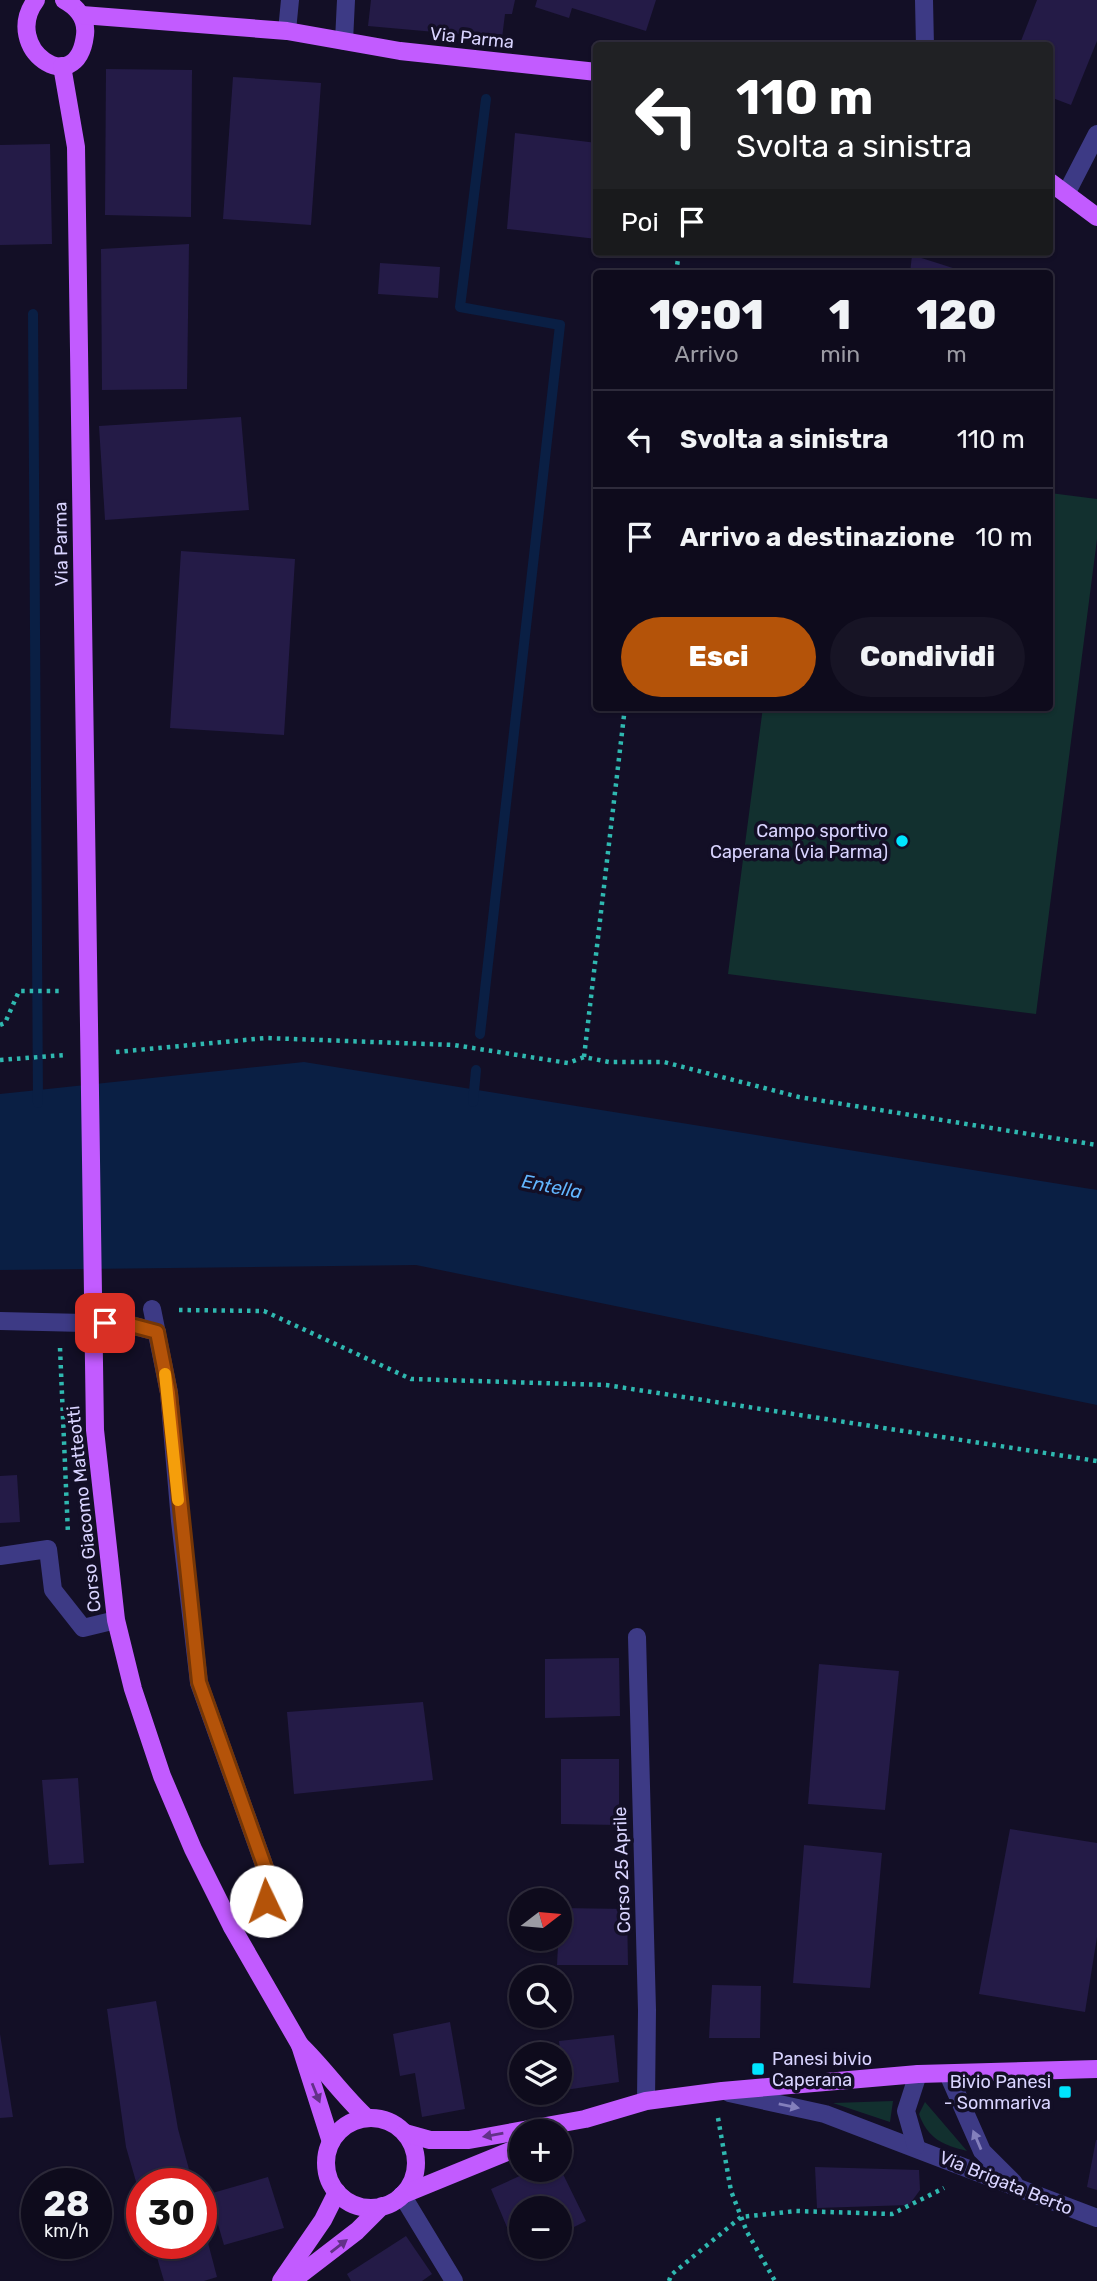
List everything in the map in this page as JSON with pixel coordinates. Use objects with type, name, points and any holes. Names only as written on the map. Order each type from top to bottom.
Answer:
[{"type":"main road","points":[[36,0],[23,9],[12,23],[22,53],[33,63],[48,67],[62,66],[75,58],[84,45],[86,30],[82,15],[66,0]]},
{"type":"main road","name":"Via Parma","points":[[82,15],[287,31],[400,51],[593,72]]},
{"type":"main road","name":"Via Parma","points":[[62,66],[76,147],[89,1023]]},
{"type":"main road","points":[[1053,184],[1097,217]]},
{"type":"main road","name":"Corso Giacomo Matteotti","points":[[89,1023],[94,1430],[116,1620],[133,1689],[162,1776],[193,1849],[232,1927],[300,2045]]},
{"type":"main road","points":[[300,2045],[322,2066],[343,2095],[367,2118]]},
{"type":"main road","points":[[300,2045],[331,2142]]},
{"type":"main road","points":[[382,2206],[357,2205],[337,2192],[326,2168],[331,2142],[340,2130],[352,2121],[367,2118],[394,2124],[405,2133],[430,2140],[469,2140],[585,2119],[646,2101],[718,2092],[918,2074],[1054,2068],[1097,2069]]},
{"type":"main road","points":[[572,2125],[585,2119]]},
{"type":"main road","points":[[402,2195],[415,2172],[416,2158],[405,2133]]},
{"type":"main road","points":[[292,2281],[357,2231],[382,2206],[402,2195],[509,2151]]},
{"type":"main road","points":[[281,2281],[323,2220],[337,2192]]},
{"type":"street","points":[[287,31],[290,0]]},
{"type":"street","points":[[344,41],[346,0]]},
{"type":"street","points":[[924,0],[925,42]]},
{"type":"street","points":[[1066,194],[1097,134]]},
{"type":"street","points":[[152,1309],[169,1393],[199,1682],[268,1876],[266,1901],[232,1927]]},
{"type":"street","points":[[0,1321],[127,1324],[157,1332]]},
{"type":"street","points":[[0,1556],[48,1549],[53,1590],[83,1628],[116,1620]]},
{"type":"street","name":"Corso 25 Aprile","points":[[637,1637],[646,2101]]},
{"type":"street","points":[[916,2146],[906,2111],[918,2074]]},
{"type":"street","points":[[948,2074],[982,2151],[1021,2191]]},
{"type":"street","name":"Via Brigata Berto","points":[[718,2092],[825,2114],[916,2146],[1021,2191],[1097,2218]]},
{"type":"street","points":[[402,2195],[454,2281]]},
{"type":"path","points":[[584,1057],[625,711]]},
{"type":"path","points":[[0,1025],[5,1023],[19,991],[89,991]]},
{"type":"path","points":[[109,1053],[266,1038],[454,1045],[568,1063],[584,1057],[609,1062],[642,1059],[664,1062],[799,1097],[1097,1145]]},
{"type":"path","points":[[0,1060],[68,1055]]},
{"type":"path","points":[[152,1309],[264,1311],[411,1379],[606,1385],[1097,1461]]},
{"type":"path","points":[[48,1549],[70,1532],[59,1322]]},
{"type":"path","points":[[718,2092],[731,2191],[741,2217],[775,2281]]},
{"type":"path","points":[[669,2281],[671,2275],[741,2217],[796,2211],[892,2214],[944,2188],[956,2163]]},
{"type":"green space","name":"Campo sportivo Caperana (via Parma)","points":[[1053,493],[1097,499],[1097,539],[1036,1014],[728,974],[762,711],[1053,711]]},
{"type":"green space","points":[[893,2101],[890,2122],[833,2103]]},
{"type":"green space","points":[[925,2102],[967,2151],[937,2140],[932,2135],[919,2114]]},
{"type":"water","name":"Entella","points":[[304,1062],[1097,1190],[1097,1405],[416,1265],[0,1270],[0,1094]]},
{"type":"building","points":[[371,0],[515,0],[512,14],[505,14],[502,38],[368,26]]},
{"type":"building","points":[[537,0],[656,0],[646,31],[572,8],[569,18],[535,7]]},
{"type":"building","points":[[1037,0],[1097,0],[1097,41],[1071,105],[1053,98],[1053,42],[1021,42]]},
{"type":"building","points":[[106,69],[192,70],[191,217],[105,215]]},
{"type":"building","points":[[233,77],[321,83],[311,225],[223,219]]},
{"type":"building","points":[[515,133],[593,143],[593,239],[507,229]]},
{"type":"building","points":[[50,144],[52,244],[0,245],[0,145]]},
{"type":"building","points":[[189,244],[187,389],[102,390],[101,249]]},
{"type":"building","points":[[912,256],[956,269],[956,270],[910,270]]},
{"type":"building","points":[[380,263],[440,267],[438,298],[378,294]]},
{"type":"building","points":[[241,417],[249,510],[105,520],[99,426]]},
{"type":"building","points":[[181,551],[295,559],[284,735],[170,728]]},
{"type":"building","points":[[17,1475],[20,1522],[0,1523],[0,1476]]},
{"type":"building","points":[[619,1658],[620,1716],[545,1718],[545,1659]]},
{"type":"building","points":[[819,1664],[899,1671],[885,1810],[808,1804]]},
{"type":"building","points":[[423,1702],[433,1780],[294,1794],[287,1712]]},
{"type":"building","points":[[561,1759],[619,1759],[619,1825],[561,1824]]},
{"type":"building","points":[[78,1778],[84,1863],[49,1865],[42,1780]]},
{"type":"building","points":[[1010,1829],[1097,1843],[1097,1937],[1085,2012],[979,1994]]},
{"type":"building","points":[[804,1845],[882,1853],[870,1988],[793,1983]]},
{"type":"building","points":[[572,1908],[627,1909],[628,1965],[557,1965],[558,1951],[572,1951]]},
{"type":"building","points":[[712,1985],[761,1986],[760,2038],[709,2038]]},
{"type":"building","points":[[156,2001],[178,2129],[189,2168],[132,2168],[126,2147],[107,2009]]},
{"type":"building","points":[[450,2022],[465,2109],[422,2117],[415,2073],[400,2076],[393,2034]]},
{"type":"building","points":[[0,2034],[13,2117],[0,2118]]},
{"type":"building","points":[[614,2035],[619,2082],[572,2089],[572,2042],[559,2041]]},
{"type":"building","points":[[1097,2140],[1097,2190],[1087,2187]]},
{"type":"building","points":[[815,2167],[919,2170],[920,2190],[909,2205],[817,2208]]},
{"type":"building","points":[[268,2177],[284,2228],[224,2245],[217,2221],[217,2192]]},
{"type":"building","points":[[509,2181],[567,2182],[586,2221],[572,2228],[572,2196],[509,2196],[509,2232],[491,2189]]},
{"type":"building","points":[[406,2236],[432,2274],[422,2281],[351,2281],[347,2274]]},
{"type":"building","points":[[157,2259],[212,2259],[217,2277],[204,2281],[164,2281]]},
{"type":"waterway","points":[[480,1034],[560,325],[460,307],[486,99]]},
{"type":"waterway","points":[[33,314],[38,1103]]},
{"type":"waterway","points":[[473,1102],[476,1070]]},
{"type":"slow traffic","points":[[165,1374],[178,1500]]},
{"type":"place","name":"Campo sportivo Caperana (via Parma)","points":[[902,841]]},
{"type":"place","name":"Panesi bivio Caperana","points":[[758,2069]]},
{"type":"place","name":"Bivio Panesi - Sommariva","points":[[1065,2092]]},
{"type":"route","points":[[105,1323],[127,1324],[157,1332],[169,1393],[180,1521],[199,1682],[242,1810],[268,1876],[266,1901]]}]
